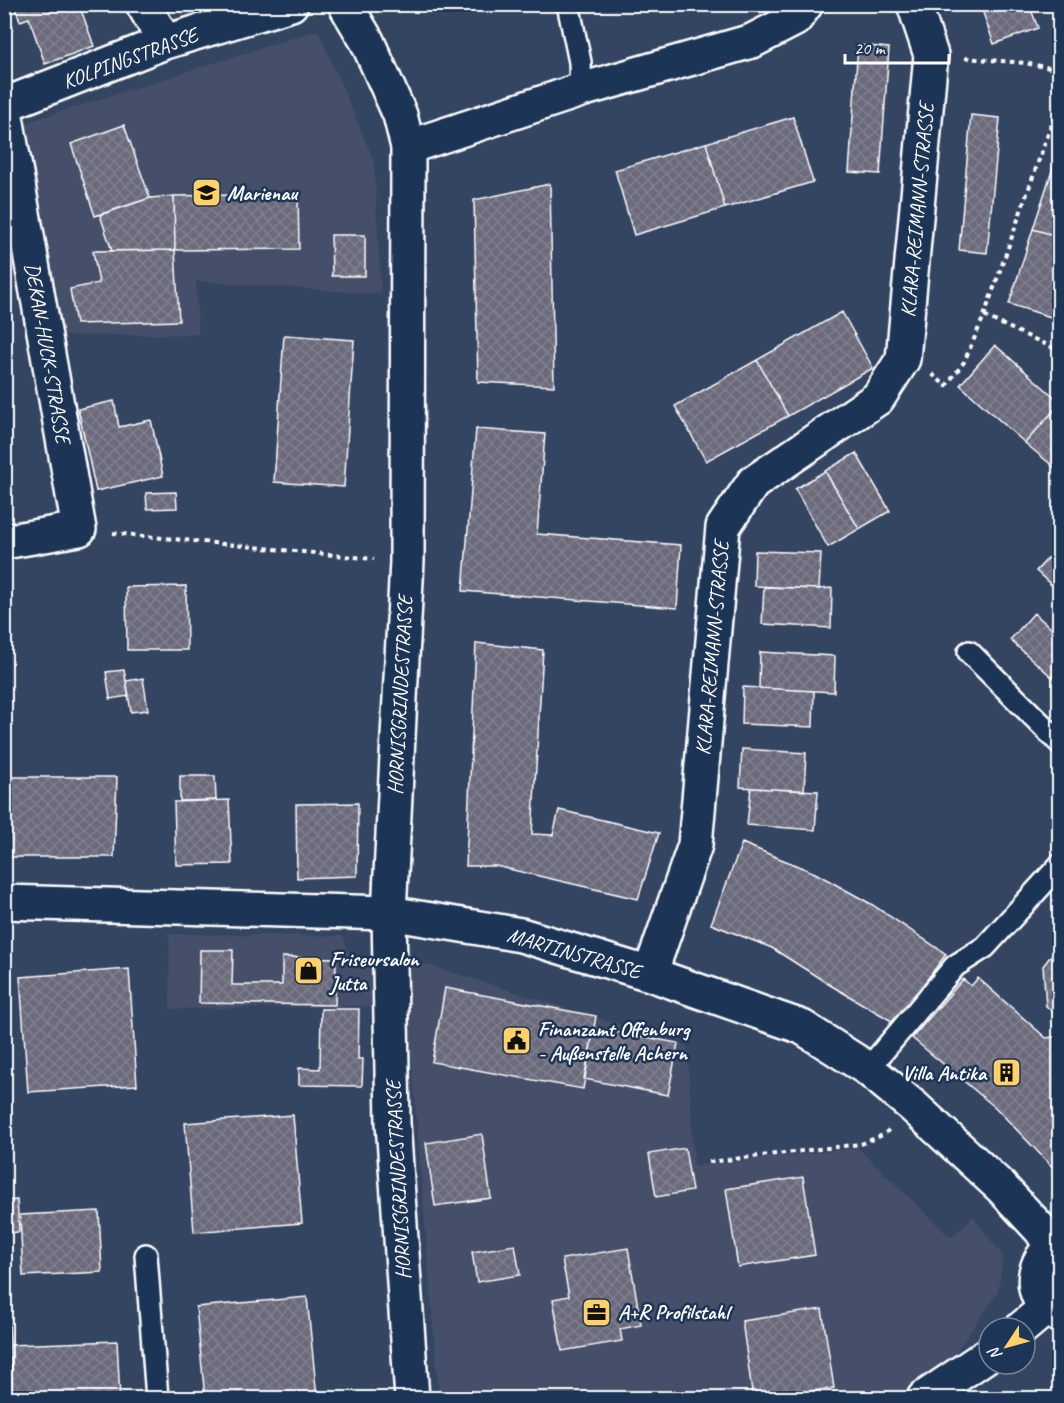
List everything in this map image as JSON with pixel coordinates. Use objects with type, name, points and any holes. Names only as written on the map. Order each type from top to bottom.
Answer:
[{"type":"street","points":[[143,4],[165,42]]},
{"type":"street","name":"KOLPINGSTRASSE","points":[[4,105],[165,42],[291,4]]},
{"type":"street","name":"HORNISGRINDESTRASSE","points":[[345,4],[372,52],[400,115],[408,147],[407,561],[389,913],[393,1123],[412,1398]]},
{"type":"street","points":[[408,147],[582,90],[752,41],[795,19],[807,4]]},
{"type":"street","name":"KLARA-REIMANN-STRASSE","points":[[650,974],[695,845],[723,527],[753,483],[878,398],[903,359],[931,55],[914,4]]},
{"type":"street","name":"DEKAN-HUCK-STRASSE","points":[[4,105],[80,529]]},
{"type":"street","points":[[4,542],[80,529]]},
{"type":"street","name":"MARTINSTRASSE","points":[[4,902],[389,913],[520,936],[650,974],[802,1027],[868,1070],[914,1107],[1001,1187],[1055,1244]]},
{"type":"street","points":[[1037,1320],[1053,1311],[1040,1298],[1035,1275],[1043,1254],[1055,1244]]},
{"type":"street","points":[[924,1398],[977,1362]]},
{"type":"lane","points":[[568,4],[580,62],[582,90]]},
{"type":"lane","points":[[969,652],[1059,743]]},
{"type":"lane","points":[[868,1070],[955,966],[985,947],[1059,865]]},
{"type":"lane","points":[[146,1255],[157,1398]]},
{"type":"path","points":[[931,55],[1025,63],[1059,70]]},
{"type":"path","points":[[903,359],[916,360],[946,386],[964,362],[984,316],[1059,100]]},
{"type":"path","points":[[984,316],[1059,351]]},
{"type":"path","points":[[80,529],[375,560],[407,561]]},
{"type":"path","points":[[709,1162],[861,1144],[883,1135],[914,1107]]},
{"type":"shaded area","name":"Marienau","points":[[318,30],[374,161],[381,294],[196,281],[198,334],[62,336],[57,291],[47,254],[22,124]]},
{"type":"shaded area","points":[[169,934],[343,936],[351,959],[412,960],[687,1046],[694,1166],[858,1148],[951,1238],[973,1217],[1003,1256],[998,1292],[981,1316],[977,1316],[977,1322],[939,1376],[950,1398],[439,1398],[408,1012],[362,1006],[170,1009]]},
{"type":"building","points":[[14,4],[79,4],[94,46],[45,64],[29,18],[20,21]]},
{"type":"building","points":[[980,4],[1029,4],[1038,28],[994,44]]},
{"type":"building","points":[[858,45],[889,48],[880,174],[849,172]]},
{"type":"building","points":[[971,115],[1000,118],[987,253],[959,250]]},
{"type":"building","points":[[793,117],[813,182],[725,208],[706,143]]},
{"type":"building","points":[[124,125],[150,198],[95,216],[71,144]]},
{"type":"building","points":[[706,143],[725,208],[634,235],[615,170]]},
{"type":"building","points":[[1057,155],[1060,156],[1060,237],[1033,229]]},
{"type":"building","points":[[550,184],[554,386],[478,382],[474,200]]},
{"type":"building","points":[[298,194],[299,249],[175,250],[174,196]]},
{"type":"building","points":[[174,196],[175,250],[112,251],[100,215],[150,198]]},
{"type":"building","points":[[1033,229],[1060,237],[1060,310],[1057,319],[1009,304]]},
{"type":"building","points":[[331,235],[365,235],[365,276],[332,276]]},
{"type":"building","points":[[175,250],[179,321],[76,324],[70,289],[99,283],[93,251]]},
{"type":"building","points":[[842,312],[873,368],[788,416],[757,360]]},
{"type":"building","points":[[284,335],[354,340],[344,487],[274,482]]},
{"type":"building","points":[[995,345],[1060,402],[1025,443],[960,385]]},
{"type":"building","points":[[757,360],[788,416],[706,461],[675,406]]},
{"type":"building","points":[[114,401],[119,427],[151,420],[163,476],[96,491],[78,409]]},
{"type":"building","points":[[1060,404],[1060,472],[1025,443]]},
{"type":"building","points":[[476,429],[545,434],[537,534],[681,545],[677,608],[463,591]]},
{"type":"building","points":[[856,453],[890,511],[859,529],[825,471]]},
{"type":"building","points":[[825,471],[859,529],[828,547],[795,489]]},
{"type":"building","points":[[176,492],[177,508],[147,509],[146,493]]},
{"type":"building","points":[[1060,545],[1060,593],[1036,571]]},
{"type":"building","points":[[755,551],[821,553],[819,589],[754,586]]},
{"type":"building","points":[[186,586],[187,650],[127,650],[126,587]]},
{"type":"building","points":[[764,587],[832,588],[831,628],[762,624]]},
{"type":"building","points":[[1034,613],[1060,636],[1060,684],[1010,640]]},
{"type":"building","points":[[476,643],[543,650],[532,834],[553,835],[559,810],[659,833],[638,899],[496,866],[466,866]]},
{"type":"building","points":[[760,652],[835,656],[834,692],[759,688]]},
{"type":"building","points":[[124,670],[129,696],[110,699],[106,672]]},
{"type":"building","points":[[143,678],[148,710],[131,712],[126,681]]},
{"type":"building","points":[[743,687],[814,691],[813,727],[742,724]]},
{"type":"building","points":[[742,749],[806,753],[804,791],[740,787]]},
{"type":"building","points":[[180,776],[215,776],[216,800],[180,801]]},
{"type":"building","points":[[4,777],[117,777],[114,857],[4,857]]},
{"type":"building","points":[[751,788],[818,791],[815,830],[747,825]]},
{"type":"building","points":[[229,800],[232,864],[176,865],[174,802]]},
{"type":"building","points":[[358,803],[357,876],[297,878],[296,804]]},
{"type":"building","points":[[742,843],[815,873],[871,904],[946,954],[895,1023],[772,948],[711,924]]},
{"type":"building","points":[[1060,944],[1060,1016],[1046,1006],[1043,966]]},
{"type":"building","name":"Friseursalon Jutta","points":[[200,950],[233,950],[232,985],[282,985],[282,957],[336,958],[335,1005],[199,1003]]},
{"type":"building","points":[[129,969],[137,1085],[28,1092],[20,977]]},
{"type":"building","name":"Villa Antika","points":[[978,978],[1046,1038],[1060,1036],[1060,1175],[996,1108],[912,1038],[963,979],[971,986]]},
{"type":"building","points":[[445,988],[596,1016],[583,1089],[432,1062]]},
{"type":"building","points":[[321,1009],[359,1009],[358,1059],[363,1059],[362,1086],[299,1085],[299,1068],[320,1069]]},
{"type":"building","points":[[594,1028],[678,1043],[668,1095],[584,1079]]},
{"type":"building","points":[[293,1115],[302,1223],[194,1232],[185,1123]]},
{"type":"building","points":[[482,1134],[491,1198],[435,1206],[426,1143]]},
{"type":"building","points":[[685,1148],[692,1191],[656,1197],[649,1154]]},
{"type":"building","points":[[803,1177],[815,1255],[738,1267],[726,1189]]},
{"type":"building","points":[[17,1200],[19,1232],[4,1233],[4,1201]]},
{"type":"building","points":[[99,1211],[102,1272],[23,1276],[20,1215]]},
{"type":"building","points":[[515,1245],[520,1275],[477,1282],[472,1252]]},
{"type":"building","name":"A+R Profilstahl","points":[[628,1248],[641,1325],[620,1329],[622,1341],[562,1351],[553,1299],[569,1296],[562,1259]]},
{"type":"building","points":[[4,1283],[7,1283],[12,1378],[4,1378]]},
{"type":"building","points":[[307,1297],[317,1398],[205,1398],[196,1307]]},
{"type":"building","points":[[822,1309],[834,1388],[753,1398],[742,1321]]},
{"type":"building","points":[[117,1341],[120,1398],[13,1398],[10,1345]]},
{"type":"place","name":"Marienau","points":[[206,193]]},
{"type":"place","name":"Friseursalon Jutta","points":[[309,971]]},
{"type":"place","name":"Finanzamt Offenburg - Außenstelle Achern","points":[[517,1041]]},
{"type":"place","name":"Villa Antika","points":[[1007,1073]]},
{"type":"place","name":"A+R Profilstahl","points":[[597,1312]]}]
